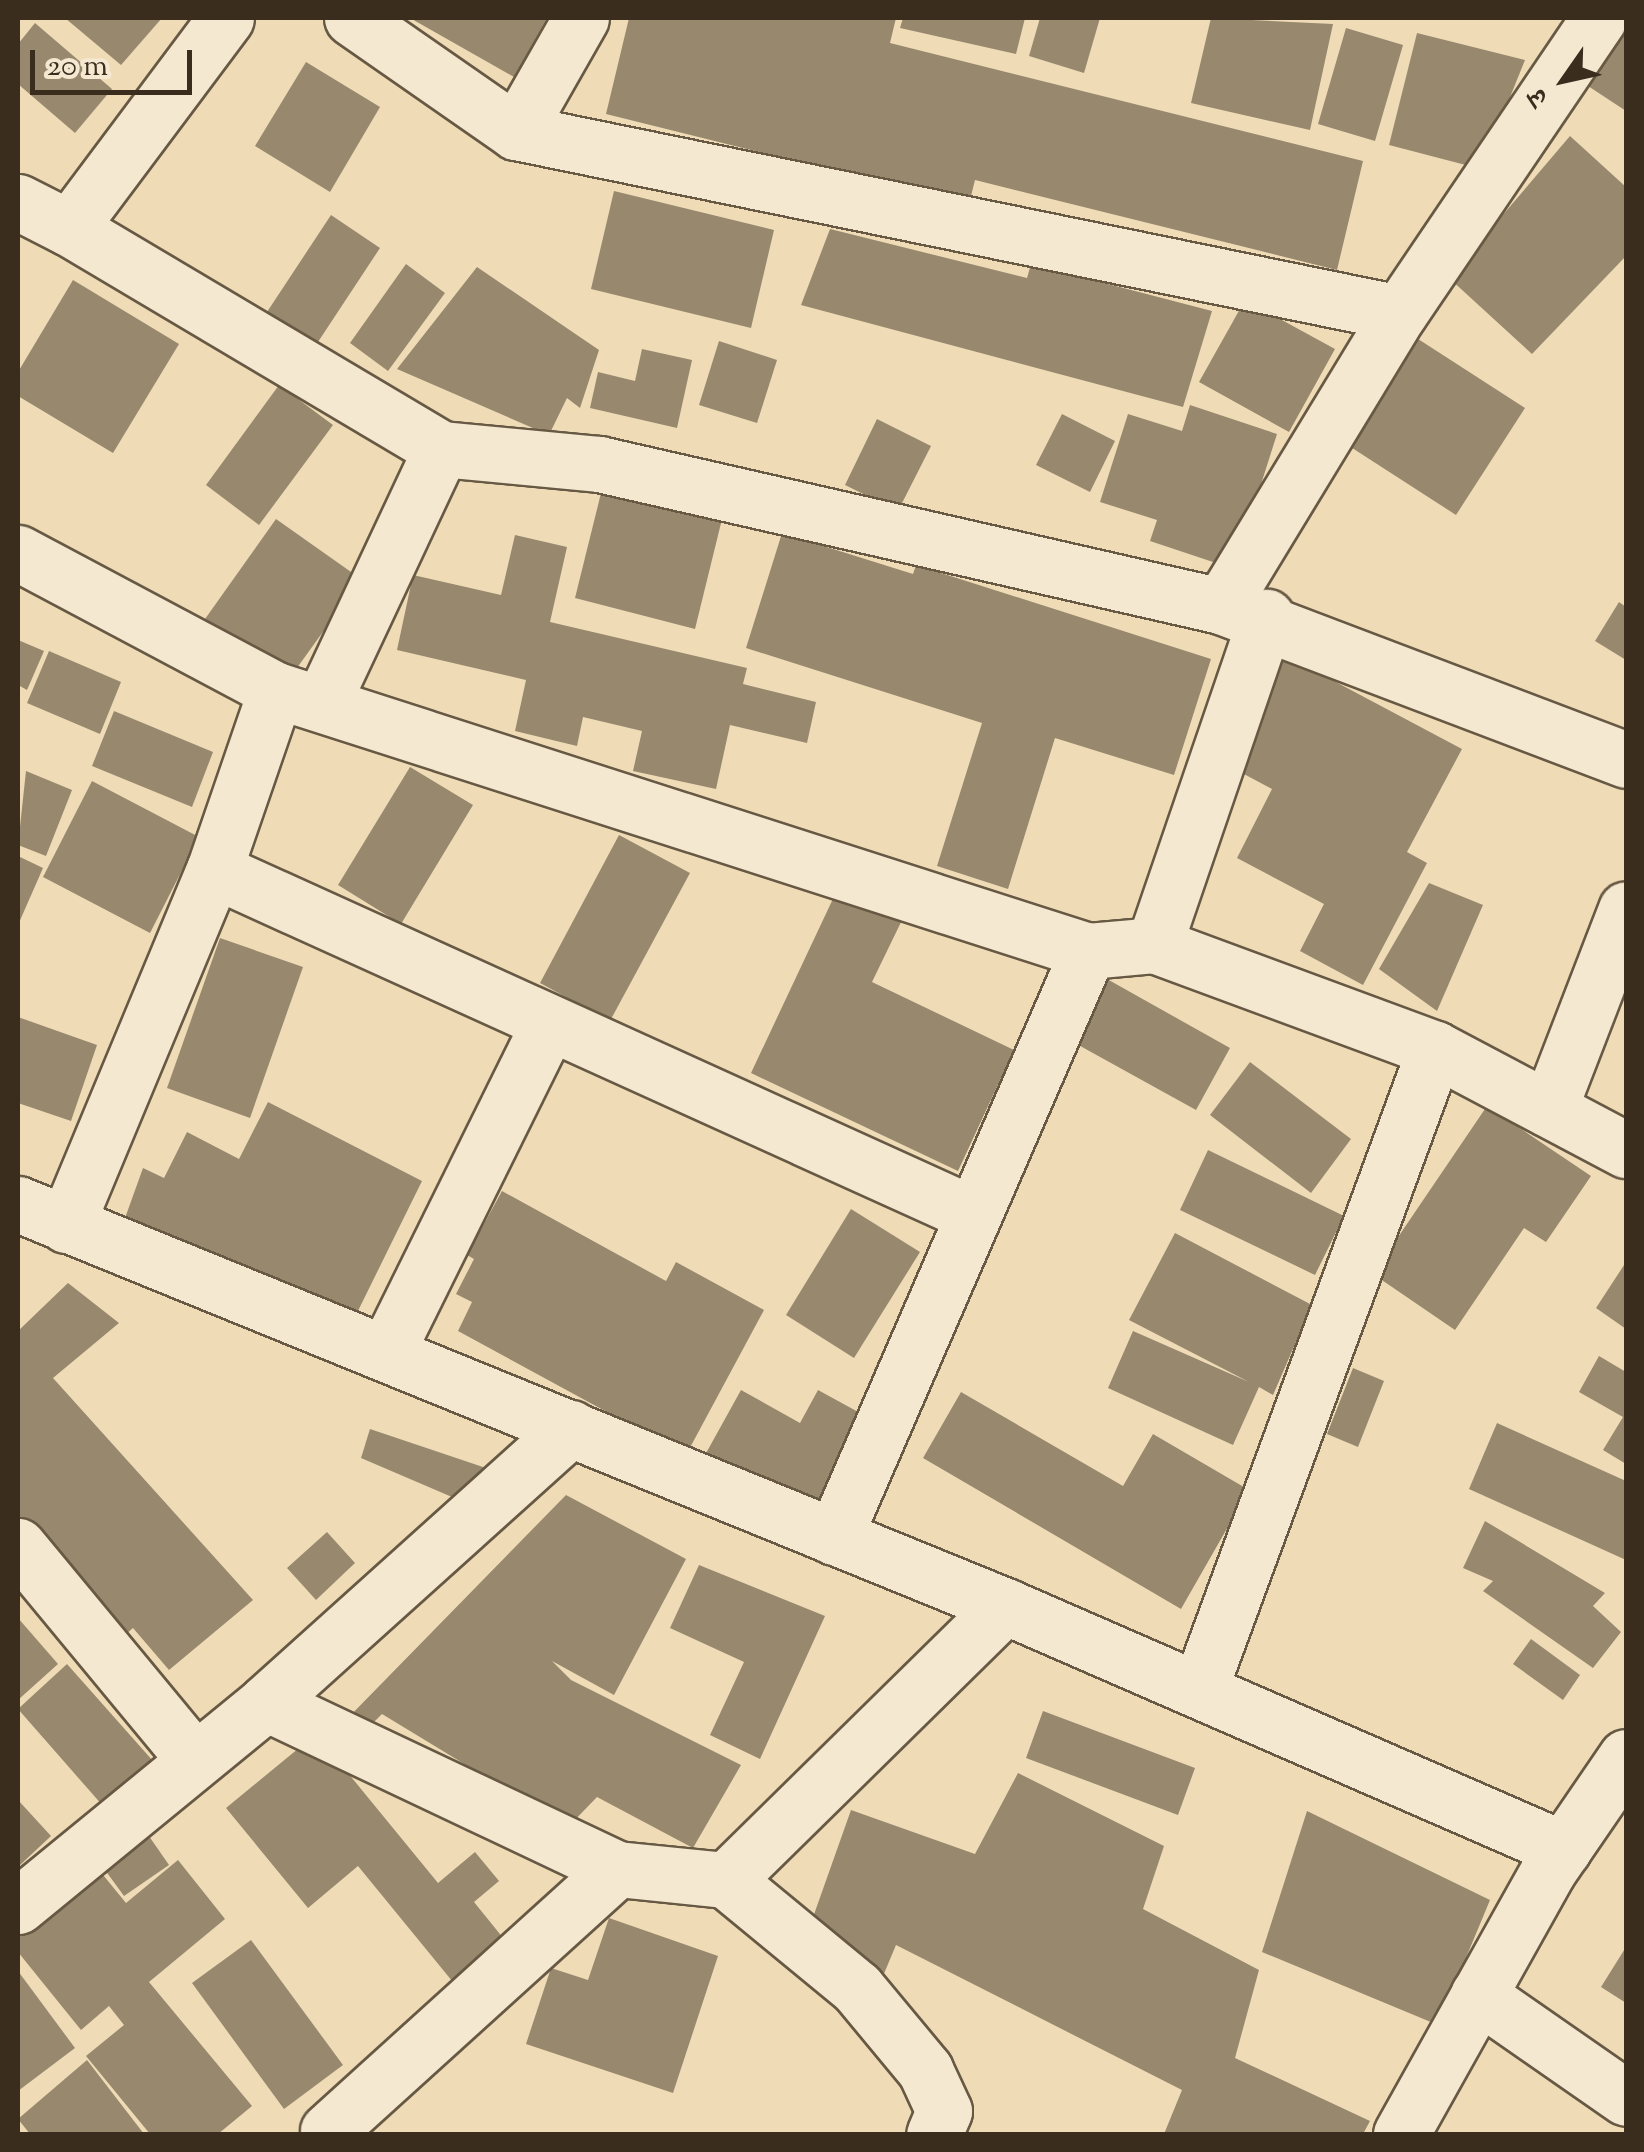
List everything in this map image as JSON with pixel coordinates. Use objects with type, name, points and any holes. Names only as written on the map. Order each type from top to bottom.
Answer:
[{"type":"street","points":[[69,228],[226,18]]},
{"type":"street","points":[[352,18],[516,132],[1399,313]]},
{"type":"street","points":[[516,132],[581,18]]},
{"type":"street","points":[[1154,945],[1244,612],[1399,313],[1598,18]]},
{"type":"street","points":[[18,202],[69,228],[440,449],[599,464],[1244,612],[1626,760]]},
{"type":"street","points":[[440,449],[300,696],[42,1215],[1005,1606],[1563,1849]]},
{"type":"street","points":[[18,553],[300,696],[1088,951],[1154,945],[1435,1048],[1626,1150]]},
{"type":"street","points":[[214,870],[968,1212]]},
{"type":"street","points":[[1549,1109],[1626,910]]},
{"type":"street","points":[[834,1536],[968,1212],[1088,951]]},
{"type":"street","points":[[386,1353],[549,1022]]},
{"type":"street","points":[[1199,1690],[1435,1048]]},
{"type":"street","points":[[18,1906],[194,1758],[266,1703],[571,1428]]},
{"type":"street","points":[[18,1546],[194,1758]]},
{"type":"street","points":[[726,1880],[1005,1606]]},
{"type":"street","points":[[266,1703],[618,1869],[726,1880],[856,1988],[925,2070],[944,2111],[934,2134]]},
{"type":"street","points":[[1401,2134],[1563,1849],[1626,1757]]},
{"type":"street","points":[[329,2133],[618,1869]]},
{"type":"street","points":[[1478,1995],[1626,2098]]},
{"type":"building","points":[[65,18],[162,18],[121,65]]},
{"type":"building","points":[[410,18],[547,18],[514,77]]},
{"type":"building","points":[[629,18],[896,18],[890,43],[1363,161],[1337,270],[975,180],[969,204],[606,114]]},
{"type":"building","points":[[903,18],[1025,18],[1016,54],[900,28]]},
{"type":"building","points":[[1040,18],[1100,18],[1084,73],[1029,56]]},
{"type":"building","points":[[1211,18],[1333,24],[1310,130],[1191,103]]},
{"type":"building","points":[[1626,21],[1626,111],[1585,84]]},
{"type":"building","points":[[35,23],[112,89],[75,133],[18,84],[18,44]]},
{"type":"building","points":[[1346,28],[1403,45],[1375,141],[1318,124]]},
{"type":"building","points":[[1417,33],[1525,60],[1481,169],[1389,145]]},
{"type":"building","points":[[306,62],[380,107],[330,192],[255,146]]},
{"type":"building","points":[[1570,136],[1626,187],[1626,256],[1532,354],[1449,278]]},
{"type":"building","points":[[614,191],[774,230],[751,328],[591,289]]},
{"type":"building","points":[[331,215],[380,248],[316,345],[267,312]]},
{"type":"building","points":[[830,229],[1027,278],[1031,264],[1212,311],[1183,407],[801,305]]},
{"type":"building","points":[[406,264],[445,293],[388,371],[350,343]]},
{"type":"building","points":[[477,267],[599,350],[580,408],[567,398],[549,435],[397,369]]},
{"type":"building","points":[[73,280],[179,344],[113,453],[18,396],[18,372]]},
{"type":"building","points":[[1245,300],[1335,349],[1289,432],[1199,382]]},
{"type":"building","points":[[1415,337],[1525,408],[1456,515],[1346,444]]},
{"type":"building","points":[[719,341],[777,360],[757,423],[699,405]]},
{"type":"building","points":[[642,349],[692,360],[677,428],[590,408],[598,372],[635,381]]},
{"type":"building","points":[[279,385],[333,425],[259,525],[206,485]]},
{"type":"building","points":[[1190,405],[1277,434],[1234,569],[1150,541],[1157,520],[1100,502],[1128,414],[1182,431]]},
{"type":"building","points":[[1062,414],[1115,441],[1090,492],[1036,465]]},
{"type":"building","points":[[877,419],[931,446],[898,511],[845,485]]},
{"type":"building","points":[[603,485],[723,515],[695,629],[575,598]]},
{"type":"building","points":[[276,519],[361,579],[289,679],[205,619]]},
{"type":"building","points":[[782,533],[913,574],[916,565],[1211,659],[1174,775],[1055,738],[1008,889],[937,866],[982,723],[746,648]]},
{"type":"building","points":[[515,535],[567,547],[550,622],[747,668],[743,684],[816,702],[807,743],[730,725],[716,789],[633,771],[642,731],[583,717],[577,746],[515,731],[526,680],[397,650],[413,575],[501,595]]},
{"type":"building","points":[[1619,602],[1626,607],[1626,660],[1595,641]]},
{"type":"building","points":[[18,640],[44,651],[27,690],[18,685]]},
{"type":"building","points":[[49,651],[121,682],[100,734],[27,703]]},
{"type":"building","points":[[1285,655],[1462,749],[1407,852],[1427,863],[1363,985],[1300,951],[1324,904],[1237,858],[1272,789],[1227,765]]},
{"type":"building","points":[[114,711],[213,752],[192,807],[92,766]]},
{"type":"building","points":[[410,767],[473,805],[401,924],[338,885]]},
{"type":"building","points":[[26,771],[72,790],[46,856],[18,845]]},
{"type":"building","points":[[92,781],[199,837],[150,933],[43,877]]},
{"type":"building","points":[[619,835],[690,873],[610,1021],[540,983]]},
{"type":"building","points":[[18,856],[43,868],[18,925]]},
{"type":"building","points":[[1429,883],[1483,905],[1437,1011],[1379,969]]},
{"type":"building","points":[[839,886],[904,916],[872,982],[1014,1050],[958,1171],[751,1073]]},
{"type":"building","points":[[220,938],[303,967],[250,1118],[167,1088]]},
{"type":"building","points":[[1107,979],[1230,1048],[1196,1110],[1073,1042]]},
{"type":"building","points":[[18,1017],[97,1045],[71,1121],[18,1103]]},
{"type":"building","points":[[1250,1062],[1351,1139],[1311,1193],[1210,1115]]},
{"type":"building","points":[[268,1102],[422,1181],[353,1321],[120,1232],[143,1168],[164,1178],[187,1132],[239,1159]]},
{"type":"building","points":[[1487,1106],[1591,1176],[1546,1242],[1524,1228],[1455,1330],[1373,1274]]},
{"type":"building","points":[[1208,1150],[1344,1216],[1315,1275],[1180,1210]]},
{"type":"building","points":[[502,1191],[666,1281],[676,1262],[764,1310],[686,1455],[458,1331],[472,1302],[456,1294],[474,1259],[467,1255]]},
{"type":"building","points":[[851,1209],[920,1252],[854,1358],[786,1315]]},
{"type":"building","points":[[1175,1233],[1312,1305],[1273,1395],[1259,1387],[1233,1445],[1108,1388],[1133,1331],[1249,1382],[1129,1320]]},
{"type":"building","points":[[1626,1262],[1626,1329],[1596,1308]]},
{"type":"building","points":[[68,1283],[119,1323],[53,1378],[253,1600],[169,1670],[133,1628],[117,1642],[18,1526],[18,1331]]},
{"type":"building","points":[[1599,1356],[1626,1372],[1626,1464],[1603,1450],[1623,1417],[1579,1392]]},
{"type":"building","points":[[1353,1368],[1384,1381],[1358,1447],[1327,1434]]},
{"type":"building","points":[[741,1390],[800,1423],[818,1390],[871,1419],[818,1516],[705,1455]]},
{"type":"building","points":[[961,1392],[1123,1486],[1153,1434],[1249,1490],[1181,1609],[923,1458]]},
{"type":"building","points":[[1497,1423],[1626,1481],[1626,1560],[1469,1489]]},
{"type":"building","points":[[370,1429],[486,1468],[466,1503],[361,1458]]},
{"type":"building","points":[[566,1495],[686,1559],[614,1695],[552,1661],[571,1680],[741,1765],[693,1848],[597,1797],[568,1827],[382,1714],[364,1732],[344,1722]]},
{"type":"building","points":[[1485,1521],[1605,1593],[1593,1606],[1621,1632],[1593,1668],[1483,1591],[1493,1581],[1463,1568]]},
{"type":"building","points":[[327,1532],[355,1563],[316,1600],[287,1568]]},
{"type":"building","points":[[699,1565],[825,1616],[760,1759],[710,1735],[744,1662],[670,1628]]},
{"type":"building","points":[[18,1618],[58,1664],[18,1700]]},
{"type":"building","points":[[1531,1639],[1580,1675],[1563,1700],[1513,1664]]},
{"type":"building","points":[[67,1664],[153,1761],[103,1806],[18,1709]]},
{"type":"building","points":[[1043,1711],[1195,1768],[1178,1815],[1026,1758]]},
{"type":"building","points":[[316,1734],[438,1883],[475,1852],[499,1881],[474,1902],[508,1944],[457,1987],[358,1866],[308,1908],[226,1808]]},
{"type":"building","points":[[1018,1773],[1164,1846],[1143,1909],[1259,1970],[1235,2058],[1370,2121],[1363,2134],[1164,2134],[1182,2090],[896,1945],[883,1976],[806,1937],[851,1810],[975,1854]]},
{"type":"building","points":[[18,1800],[51,1836],[18,1867]]},
{"type":"building","points":[[1307,1811],[1490,1900],[1438,2025],[1262,1952]]},
{"type":"building","points":[[142,1826],[169,1865],[124,1896],[97,1859]]},
{"type":"building","points":[[178,1860],[225,1919],[149,1982],[252,2106],[218,2134],[150,2134],[86,2056],[124,2025],[109,2006],[81,2030],[18,1952],[18,1937],[99,1870],[126,1903]]},
{"type":"building","points":[[609,1918],[718,1956],[673,2093],[526,2044],[551,1968],[588,1980]]},
{"type":"building","points":[[251,1940],[343,2065],[284,2109],[192,1983]]},
{"type":"building","points":[[1626,1947],[1626,2003],[1601,1987]]},
{"type":"building","points":[[18,1971],[75,2048],[18,2091]]},
{"type":"building","points":[[87,2060],[144,2134],[30,2134],[18,2119]]}]
